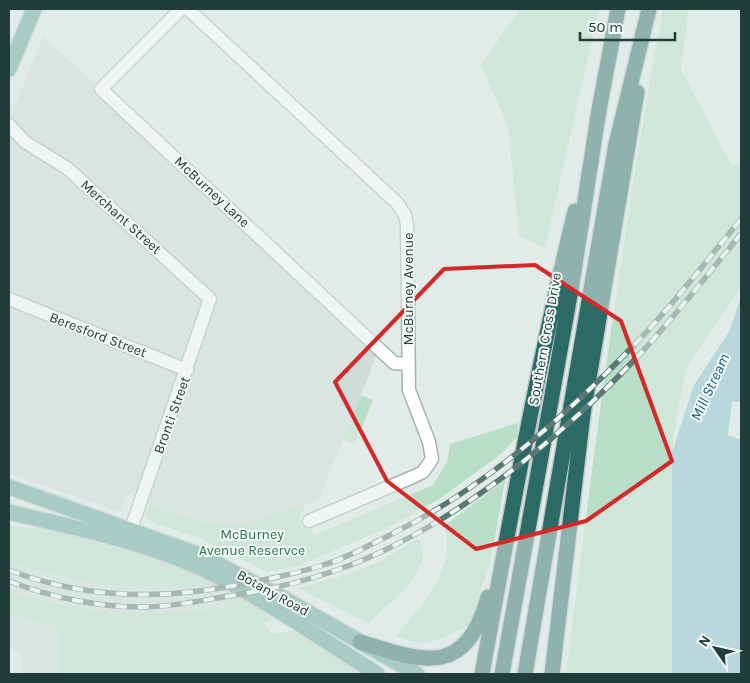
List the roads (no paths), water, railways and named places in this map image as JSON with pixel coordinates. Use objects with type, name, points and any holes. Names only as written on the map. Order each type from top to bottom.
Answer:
[{"type":"highway","name":"Southern Cross Drive","points":[[502,674],[572,284],[599,110],[618,9]]},
{"type":"highway","points":[[552,674],[583,414],[650,9]]},
{"type":"highway","points":[[526,672],[616,144],[650,9]]},
{"type":"highway","points":[[482,674],[509,524],[560,273],[599,110]]},
{"type":"highway","points":[[360,642],[406,656],[428,660],[439,659],[456,651],[471,636],[484,611],[509,524]]},
{"type":"main road","points":[[9,69],[34,9]]},
{"type":"main road","name":"Botany Road","points":[[9,487],[200,555],[229,569],[417,674]]},
{"type":"main road","points":[[9,508],[24,516]]},
{"type":"main road","name":"Botany Road","points":[[9,512],[142,546],[206,570],[266,603],[378,674]]},
{"type":"street","name":"McBurney Lane","points":[[181,9],[101,89],[394,362],[408,364]]},
{"type":"street","name":"McBurney Avenue","points":[[188,9],[397,203],[405,215],[408,225],[409,390],[432,454],[429,465],[424,472],[309,521]]},
{"type":"street","name":"Merchant Street","points":[[9,125],[25,142],[67,168],[210,299]]},
{"type":"street","name":"Merchant Street","points":[[9,141],[25,142]]},
{"type":"street","name":"Beresford Street","points":[[9,299],[187,370]]},
{"type":"street","name":"Bronti Street","points":[[131,529],[210,299]]},
{"type":"water","name":"Mill Stream","points":[[741,297],[741,402],[732,402],[728,435],[741,440],[741,674],[672,674],[672,452],[694,385],[729,332]]},
{"type":"railway","points":[[9,570],[36,579],[91,591],[119,594],[176,593],[232,586],[303,571],[358,551],[424,517],[458,496],[552,424],[610,370],[651,327],[741,219]]},
{"type":"railway","points":[[9,581],[77,601],[113,606],[149,607],[196,602],[281,586],[337,570],[379,553],[420,532],[461,507],[500,479],[575,418],[640,354],[679,310],[741,234]]},
{"type":"park label","name":"McBurney Avenue Reservce","points":[[252,542]]}]
